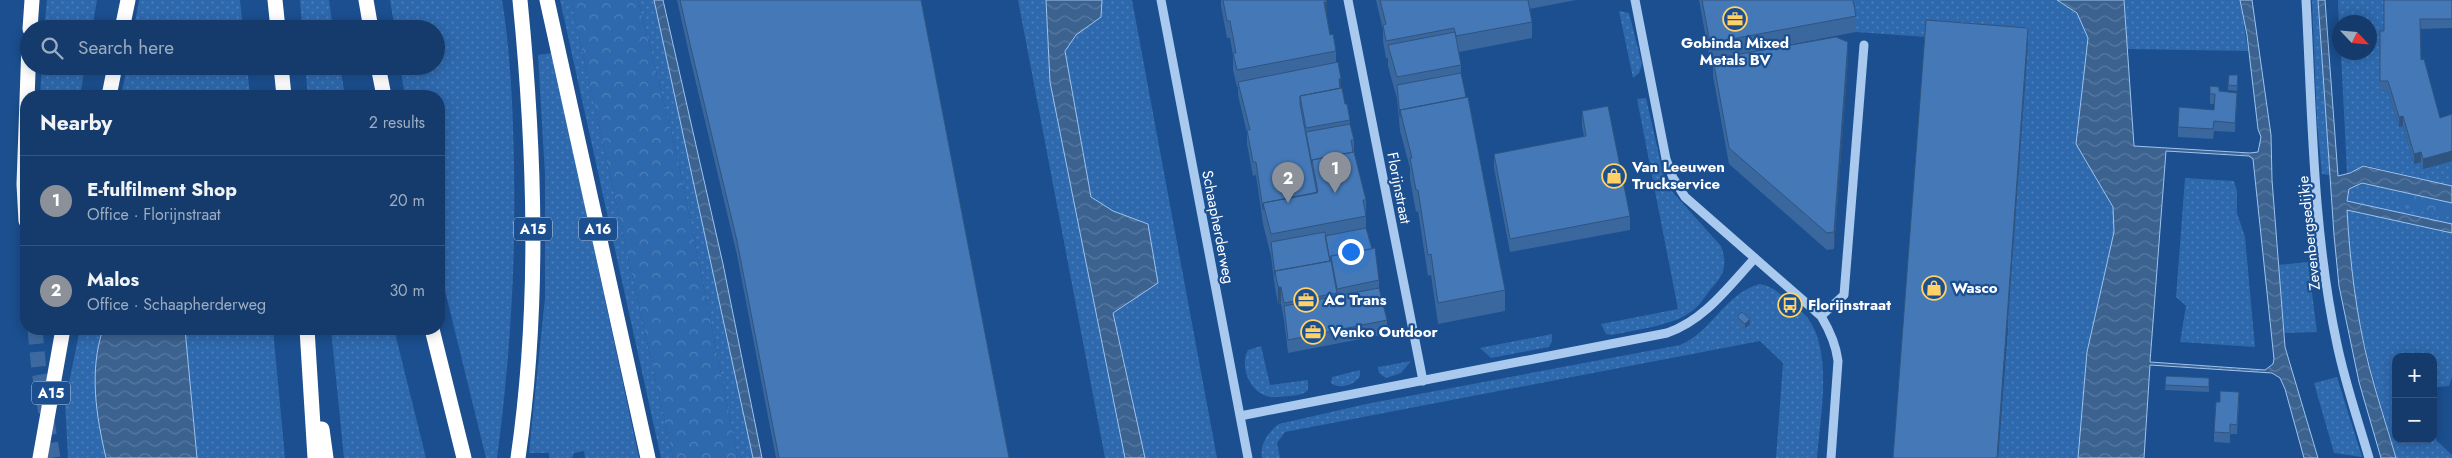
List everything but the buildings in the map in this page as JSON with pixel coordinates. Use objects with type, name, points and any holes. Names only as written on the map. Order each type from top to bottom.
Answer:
[{"type":"highway","points":[[31,20],[32,0]]},
{"type":"highway","points":[[124,20],[128,0]]},
{"type":"highway","points":[[275,0],[277,20]]},
{"type":"highway","points":[[366,0],[369,20]]},
{"type":"highway","name":"A15","points":[[518,458],[523,424],[532,306],[534,196],[530,95],[520,0]]},
{"type":"highway","name":"A16","points":[[547,0],[648,458]]},
{"type":"highway","points":[[27,90],[28,75]]},
{"type":"highway","points":[[110,90],[113,75]]},
{"type":"highway","points":[[282,75],[283,90]]},
{"type":"highway","points":[[380,75],[383,90]]},
{"type":"highway","name":"A15","points":[[40,458],[63,335]]},
{"type":"highway","points":[[309,335],[315,458]]},
{"type":"highway","points":[[433,335],[464,458]]},
{"type":"highway","points":[[311,364],[326,458]]},
{"type":"street","name":"Schaapherderweg","points":[[1161,0],[1248,458]]},
{"type":"street","name":"Florijnstraat","points":[[1348,0],[1423,381]]},
{"type":"street","points":[[1635,0],[1666,159],[1673,178],[1685,197],[1822,316],[1836,346],[1838,361],[1831,458]]},
{"type":"street","name":"Zevenbergsedijkje","points":[[2306,0],[2314,147],[2325,268],[2337,345],[2369,458]]},
{"type":"street","points":[[1822,316],[1844,295],[1864,45]]},
{"type":"street","points":[[1240,416],[1647,338],[1685,327],[1698,318],[1756,258]]},
{"type":"green space","points":[[47,0],[97,0],[94,20],[45,20]]},
{"type":"green space","points":[[139,0],[240,0],[242,20],[136,20]]},
{"type":"green space","points":[[300,0],[329,0],[332,20],[301,20]]},
{"type":"green space","points":[[390,0],[502,0],[508,41],[512,104],[514,239],[509,349],[497,458],[486,458],[445,291],[445,90],[404,90],[402,75],[445,75],[445,20],[393,20]]},
{"type":"green space","points":[[560,0],[571,0],[673,458],[661,458]]},
{"type":"green space","points":[[571,0],[638,0],[677,155],[738,458],[673,458]]},
{"type":"green space","points":[[638,0],[654,0],[753,458],[738,458],[677,155]]},
{"type":"green space","points":[[1018,0],[1046,0],[1050,82],[1125,458],[1105,458]]},
{"type":"green space","points":[[1102,0],[1132,0],[1217,458],[1145,458],[1113,313],[1157,283],[1148,224],[1113,211],[1091,197],[1065,51],[1076,35],[1101,17]]},
{"type":"green space","points":[[1851,0],[2057,0],[2077,13],[2088,38],[2076,144],[2113,207],[2114,232],[2087,352],[2078,458],[1998,458],[2008,329],[1926,37],[1856,32]]},
{"type":"green space","points":[[2124,0],[2240,0],[2248,51],[2127,49]]},
{"type":"green space","points":[[2312,0],[2318,0],[2330,175],[2322,174],[2317,122]]},
{"type":"green space","points":[[2338,0],[2384,0],[2384,41],[2380,41],[2380,90],[2388,91],[2399,127],[2403,126],[2414,164],[2421,162],[2427,168],[2452,161],[2452,186],[2363,165],[2347,174],[2341,60],[2377,60],[2377,15],[2338,15]]},
{"type":"green space","points":[[1619,11],[1629,13],[1642,64],[1639,73],[1633,78]]},
{"type":"green space","points":[[552,53],[639,458],[585,458],[584,451],[574,453],[572,458],[549,458],[549,453],[529,453],[545,298],[545,175],[538,55]]},
{"type":"green space","points":[[41,75],[84,75],[81,90],[40,90]]},
{"type":"green space","points":[[125,75],[248,75],[249,90],[122,90]]},
{"type":"green space","points":[[306,75],[342,75],[344,90],[307,90]]},
{"type":"green space","points":[[1646,98],[1668,187],[1721,246],[1724,265],[1719,280],[1698,306],[1689,313],[1663,324],[1612,335],[1606,334],[1601,324],[1678,309],[1637,99]]},
{"type":"green space","points":[[2185,178],[2234,181],[2237,191],[2237,213],[2245,237],[2255,347],[2180,342],[2186,306],[2176,297]]},
{"type":"green space","points":[[2362,183],[2452,203],[2452,224],[2346,201],[2349,189]]},
{"type":"green space","points":[[2452,183],[2452,217],[2399,205],[2396,187]]},
{"type":"green space","points":[[2346,209],[2452,233],[2452,377],[2449,386],[2437,387],[2437,353],[2392,353],[2392,443],[2437,443],[2437,441],[2452,455],[2452,458],[2396,458],[2359,320]]},
{"type":"green space","points":[[2308,262],[2317,332],[2284,333],[2278,265]]},
{"type":"green space","points":[[1760,284],[1775,290],[1802,312],[1815,330],[1823,365],[1822,404],[1817,458],[1776,458],[1783,363],[1760,341],[1285,432],[1277,443],[1280,458],[1262,458],[1263,443],[1279,424],[1366,404],[1680,345],[1701,331],[1737,296]]},
{"type":"green space","points":[[1552,334],[1552,341],[1549,347],[1491,358],[1480,348]]},
{"type":"green space","points":[[79,335],[102,335],[97,361],[96,393],[99,425],[106,458],[68,458],[65,402]]},
{"type":"green space","points":[[186,335],[274,335],[285,458],[197,458]]},
{"type":"green space","points":[[332,335],[395,335],[426,458],[344,458]]},
{"type":"green space","points":[[1261,346],[1270,385],[1308,380],[1308,390],[1304,393],[1290,396],[1270,397],[1263,395],[1257,390],[1248,378],[1245,364],[1248,350]]},
{"type":"green space","points":[[1411,361],[1401,373],[1386,378],[1379,373],[1378,367]]},
{"type":"green space","points":[[1360,370],[1360,376],[1347,386],[1338,386],[1331,383],[1332,377]]},
{"type":"green space","points":[[2337,377],[2362,457],[2334,453],[2314,383]]},
{"type":"water","points":[[654,0],[663,0],[723,264],[762,458],[753,458]]},
{"type":"water","points":[[1046,0],[1102,0],[1101,17],[1076,35],[1065,51],[1091,197],[1113,211],[1148,224],[1158,283],[1113,313],[1145,458],[1125,458],[1050,82]]},
{"type":"water","points":[[2057,0],[2124,0],[2134,146],[2250,153],[2258,152],[2261,137],[2258,129],[2247,35],[2240,0],[2252,0],[2271,135],[2272,180],[2285,347],[2318,458],[2304,458],[2285,389],[2280,378],[2272,373],[2150,365],[2144,458],[2078,458],[2087,352],[2114,232],[2113,207],[2076,144],[2088,38],[2077,13]],"holes":[[[2166,151],[2249,156],[2253,159],[2273,364],[2265,370],[2150,362]]]},
{"type":"water","points":[[2318,0],[2325,0],[2338,176],[2350,173],[2363,166],[2452,186],[2452,203],[2362,183],[2349,189],[2347,201],[2452,224],[2452,233],[2347,210],[2352,269],[2360,327],[2372,378],[2396,458],[2381,458],[2359,382],[2339,286]]},
{"type":"water","points":[[102,335],[186,335],[197,458],[106,458],[99,426],[95,393],[96,361]]},
{"type":"tunnel","points":[[36,335],[39,371],[53,458]]},
{"type":"place","name":"Gobinda Mixed Metals BV","points":[[1735,19]]},
{"type":"place","name":"Van Leeuwen Truckservice","points":[[1614,176]]},
{"type":"place","name":"E-fulfilment Shop","points":[[1335,193]]},
{"type":"place","name":"Malos","points":[[1288,203]]},
{"type":"place","name":"Wasco","points":[[1934,288]]},
{"type":"place","name":"AC Trans","points":[[1306,300]]},
{"type":"place","name":"Florijnstraat","points":[[1790,305]]},
{"type":"place","name":"Venko Outdoor","points":[[1313,332]]}]
